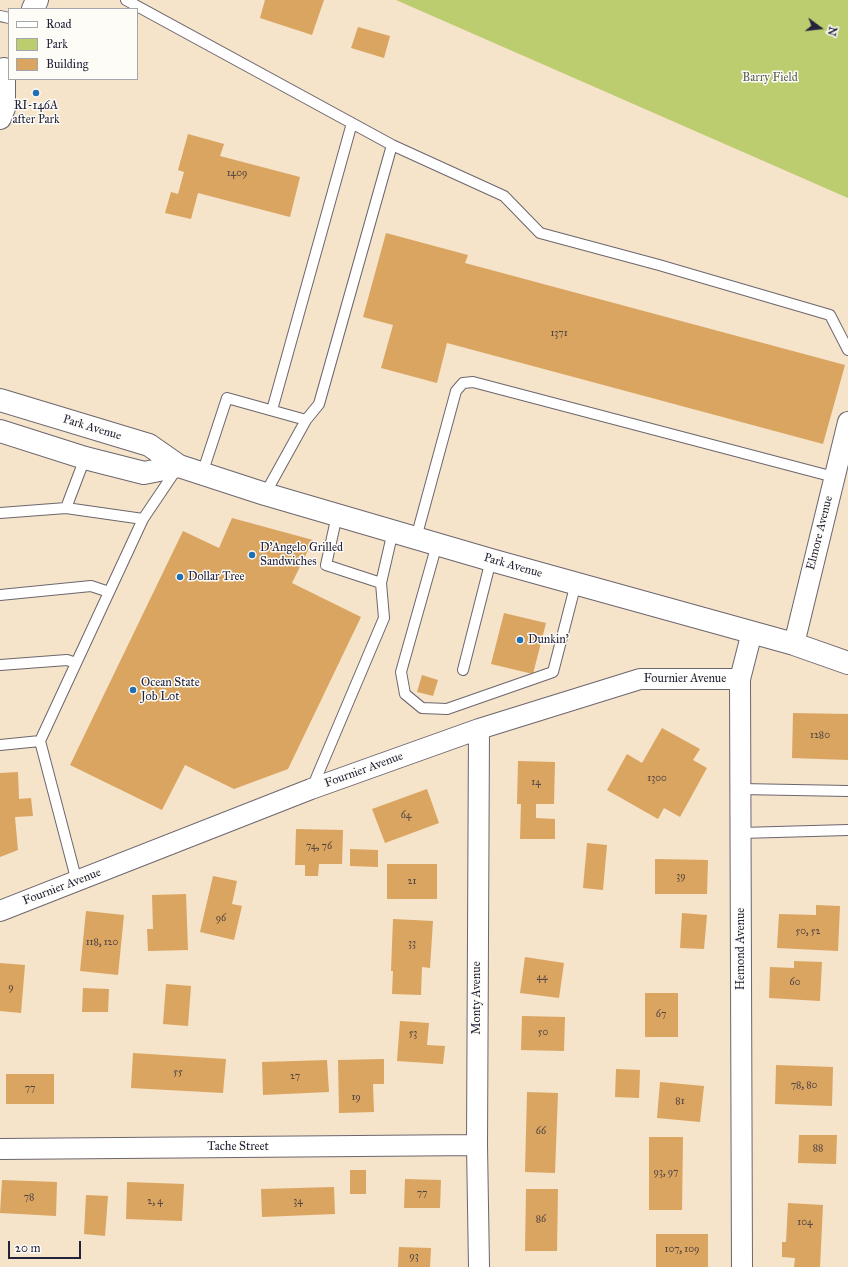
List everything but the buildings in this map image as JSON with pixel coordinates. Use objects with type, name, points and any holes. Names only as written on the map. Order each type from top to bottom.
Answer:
[{"type":"main road","points":[[0,118],[4,108],[4,67]]},
{"type":"main road","name":"Park Avenue","points":[[0,400],[149,445],[179,466],[265,494],[491,560],[794,644],[848,663]]},
{"type":"main road","points":[[4,434],[144,473],[179,466]]},
{"type":"street","name":"Elmore Avenue","points":[[794,644],[848,422]]},
{"type":"street","name":"Hemond Avenue","points":[[742,1267],[740,679],[752,632]]},
{"type":"street","name":"Fournier Avenue","points":[[0,910],[77,882],[311,789],[479,729],[640,679],[740,679]]},
{"type":"street","name":"Monty Avenue","points":[[479,729],[477,1145],[479,1267]]},
{"type":"street","name":"Tache Street","points":[[0,1149],[477,1145]]},
{"type":"lane","points":[[126,0],[392,145],[504,196],[540,233],[666,267],[830,315],[848,350]]},
{"type":"lane","points":[[272,410],[352,124]]},
{"type":"lane","points":[[265,494],[306,420],[319,404],[392,145]]},
{"type":"lane","points":[[416,538],[456,392],[463,383],[473,382],[834,477]]},
{"type":"lane","points":[[202,474],[228,398],[306,420]]},
{"type":"lane","points":[[66,508],[86,458]]},
{"type":"lane","points":[[77,882],[40,741],[143,519],[179,466]]},
{"type":"lane","points":[[0,513],[66,508],[143,519]]},
{"type":"lane","points":[[337,515],[326,565],[381,583]]},
{"type":"lane","points":[[311,789],[384,618],[381,583],[393,531]]},
{"type":"lane","points":[[437,544],[401,672],[405,694],[422,708],[447,709],[553,672],[576,583]]},
{"type":"lane","points":[[463,670],[491,560]]},
{"type":"lane","points":[[0,595],[91,586],[109,592]]},
{"type":"lane","points":[[0,665],[67,660],[76,663]]},
{"type":"lane","points":[[0,745],[40,741]]},
{"type":"lane","points":[[740,789],[848,791]]},
{"type":"lane","points":[[741,833],[848,830]]},
{"type":"green space","name":"Barry Field","points":[[396,0],[848,0],[848,198]]},
{"type":"place","name":"RI-146A after Park","points":[[36,93]]},
{"type":"place","name":"D'Angelo Grilled Sandwiches","points":[[252,555]]},
{"type":"place","name":"Dollar Tree","points":[[180,577]]},
{"type":"place","name":"Dunkin'","points":[[520,640]]},
{"type":"place","name":"Ocean State Job Lot","points":[[133,690]]}]
